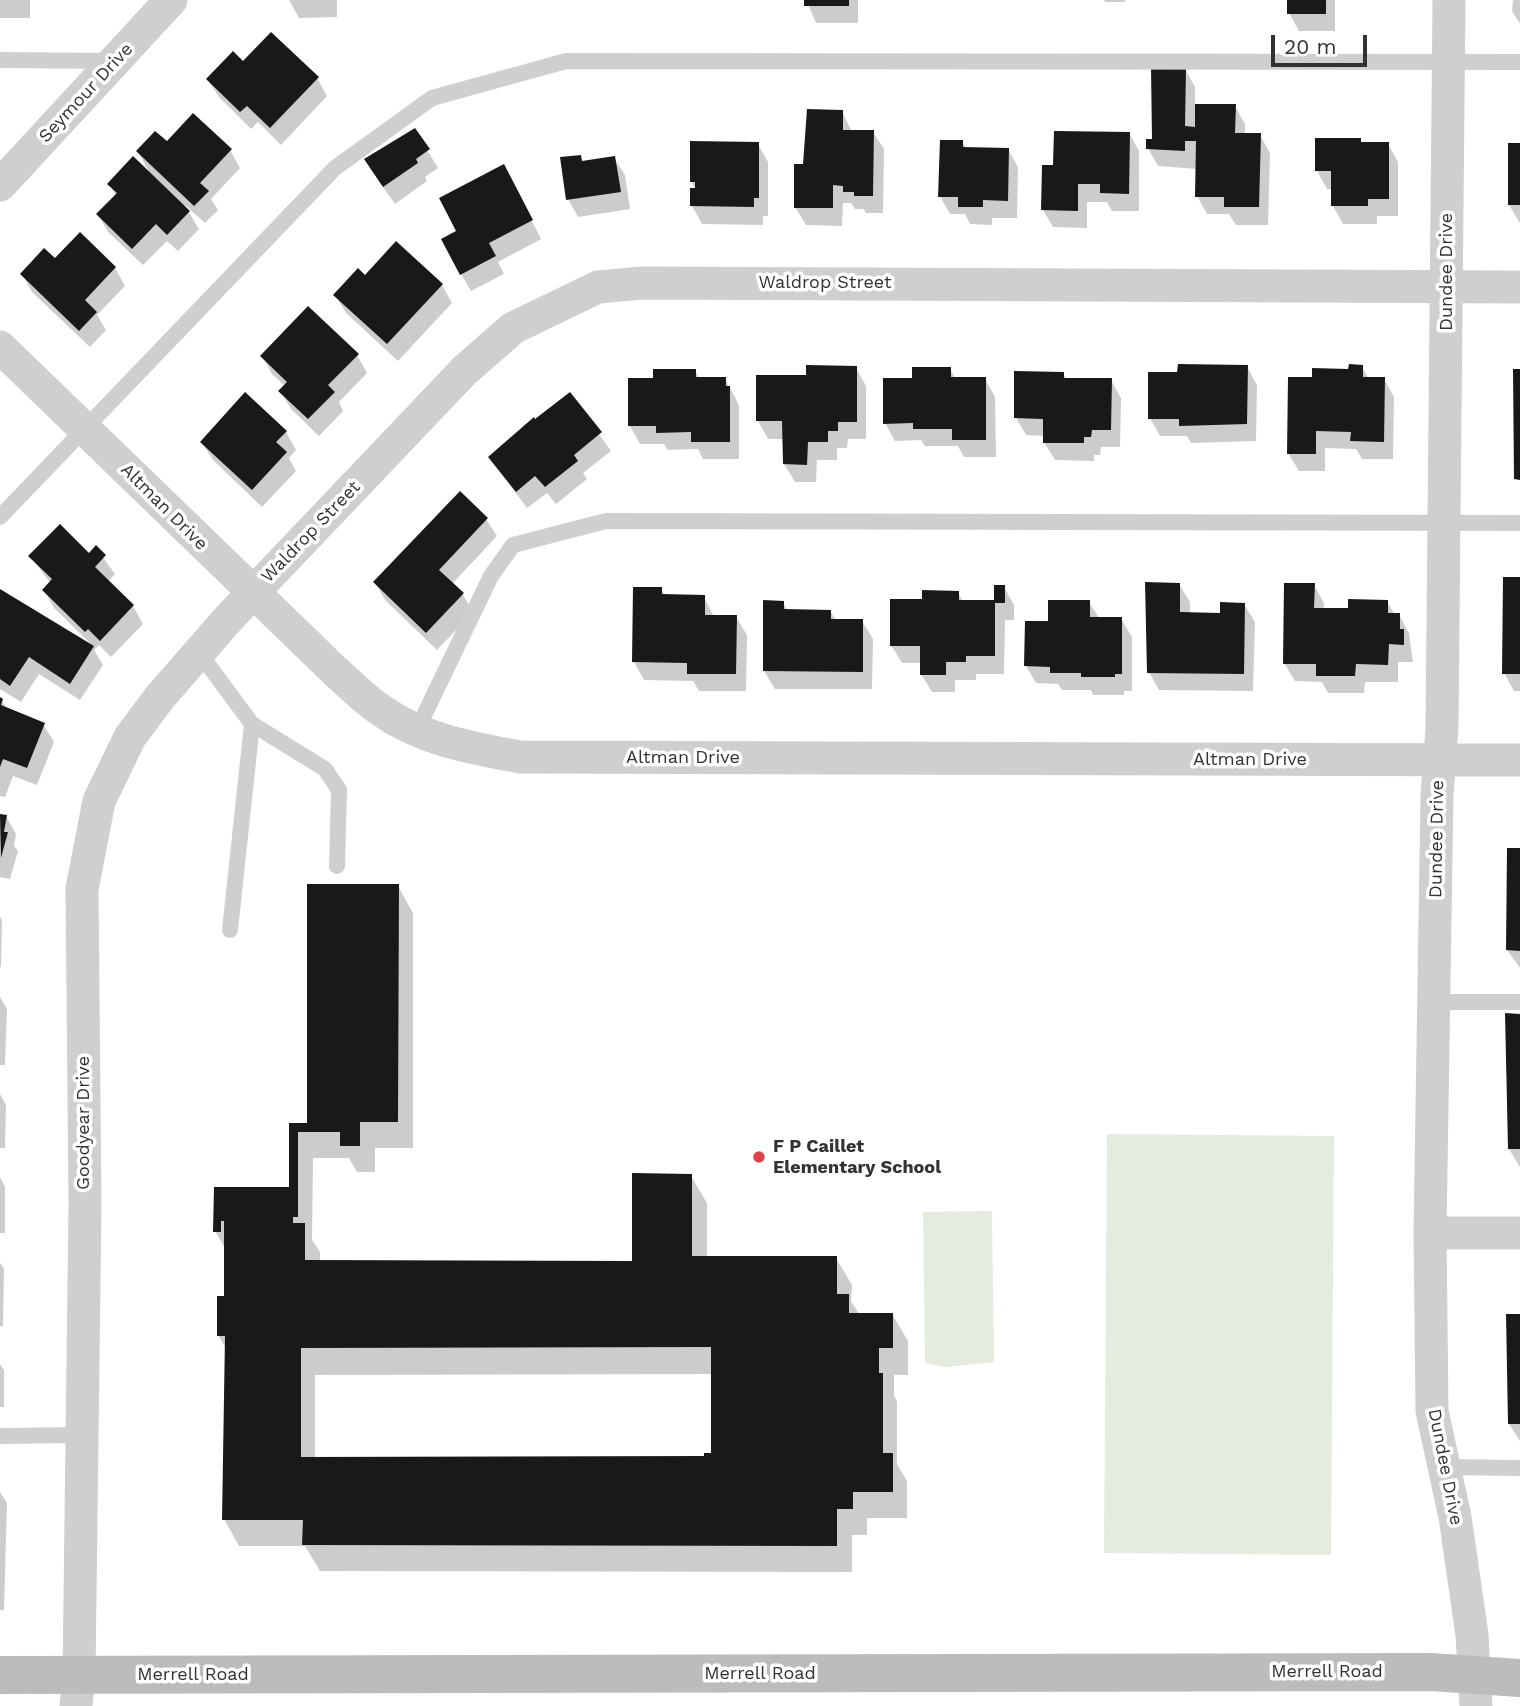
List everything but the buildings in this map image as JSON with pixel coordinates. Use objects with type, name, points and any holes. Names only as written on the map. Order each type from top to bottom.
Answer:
[{"type":"street","name":"Seymour Drive","points":[[0,185],[171,0]]},
{"type":"street","name":"Dundee Drive","points":[[1449,0],[1445,522],[1430,1233],[1432,1411],[1455,1517],[1476,1690]]},
{"type":"street","name":"Waldrop Street","points":[[251,594],[464,371],[513,328],[598,288],[643,283],[1520,286]]},
{"type":"street","name":"Altman Drive","points":[[0,347],[251,594],[382,711],[417,730],[456,745],[520,757],[1520,760]]},
{"type":"street","name":"Goodyear Drive","points":[[77,1691],[85,1204],[82,889],[89,841],[99,802],[130,737],[198,652],[251,594]]},
{"type":"street","points":[[1430,1233],[1520,1233]]},
{"type":"street","name":"Merrell Road","points":[[0,1675],[77,1691],[1476,1690],[1520,1678]]},
{"type":"lane","points":[[0,60],[116,61]]},
{"type":"lane","points":[[0,517],[335,168],[432,98],[566,61],[1520,62]]},
{"type":"lane","points":[[417,730],[491,576],[513,545],[606,521],[1520,523]]},
{"type":"lane","points":[[198,652],[252,724],[326,769],[339,790],[337,866]]},
{"type":"lane","points":[[230,930],[252,724]]},
{"type":"lane","points":[[1433,1002],[1520,1002]]},
{"type":"lane","points":[[0,1436],[82,1435]]},
{"type":"lane","points":[[1445,1467],[1520,1468]]},
{"type":"shaded area","points":[[1107,1134],[1334,1136],[1331,1555],[1104,1553]]},
{"type":"shaded area","points":[[992,1211],[994,1362],[946,1367],[925,1363],[923,1212]]},
{"type":"place","name":"F P Caillet Elementary School","points":[[759,1157]]}]
